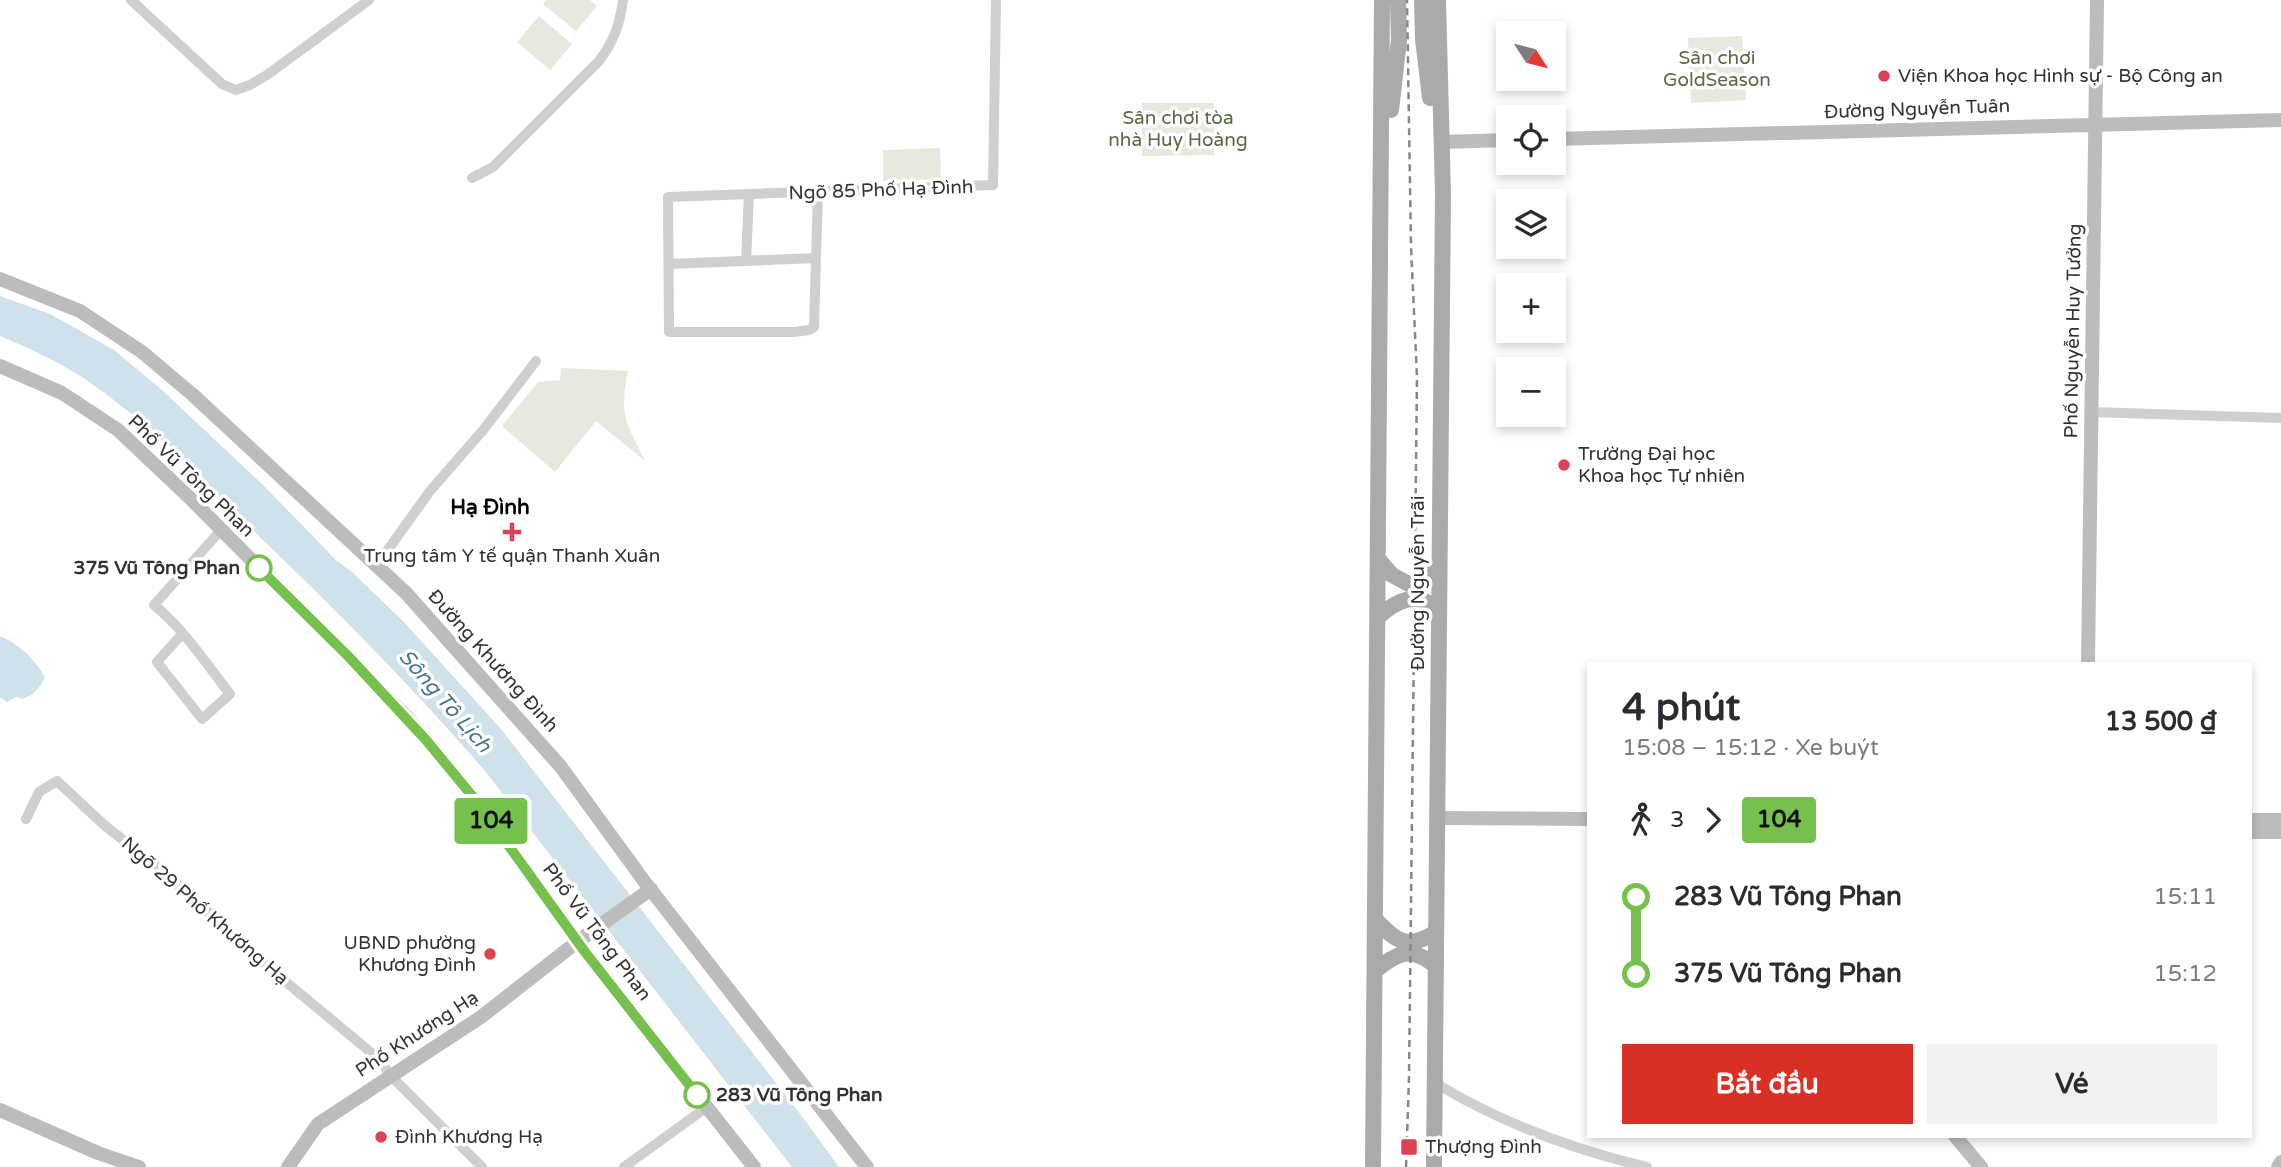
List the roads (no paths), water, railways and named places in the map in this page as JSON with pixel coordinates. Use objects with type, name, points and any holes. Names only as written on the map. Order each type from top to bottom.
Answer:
[{"type":"main road","name":"Đường Nguyễn Trãi","points":[[1373,1167],[1382,0]]},
{"type":"main road","points":[[1381,193],[1399,40],[1398,0]]},
{"type":"main road","points":[[1422,0],[1423,39],[1443,194]]},
{"type":"main road","name":"Đường Nguyễn Trãi","points":[[1434,1167],[1443,194],[1438,0]]},
{"type":"main road","name":"Phố Nguyễn Huy Tưởng","points":[[2088,662],[2097,0]]},
{"type":"main road","name":"Đường Nguyễn Tuân","points":[[1566,139],[2281,120]]},
{"type":"main road","points":[[1441,142],[1496,140]]},
{"type":"main road","name":"Đường Khương Đình","points":[[0,279],[80,311],[142,352],[406,593],[561,767],[647,892],[867,1167]]},
{"type":"main road","name":"Phố Vũ Tông Phan","points":[[0,366],[62,393],[118,430],[407,717],[583,937],[754,1167]]},
{"type":"main road","points":[[1378,559],[1392,576],[1409,584],[1426,580],[1439,565]]},
{"type":"main road","points":[[1378,617],[1394,603],[1405,600],[1424,600],[1439,610]]},
{"type":"main road","points":[[1437,818],[1587,819]]},
{"type":"main road","points":[[2252,820],[2281,820]]},
{"type":"main road","points":[[2252,832],[2281,832]]},
{"type":"main road","name":"Phố Khương Hạ","points":[[288,1167],[318,1124],[481,1017],[583,937],[647,892]]},
{"type":"main road","points":[[1375,919],[1389,934],[1408,942],[1418,942],[1436,932]]},
{"type":"main road","points":[[1375,971],[1398,954],[1418,954],[1436,966]]},
{"type":"main road","points":[[0,1110],[98,1153],[139,1167]]},
{"type":"main road","points":[[1957,1138],[1981,1167]]},
{"type":"main road","points":[[2278,1167],[2281,1162]]},
{"type":"street","points":[[131,0],[222,84],[236,90],[267,75],[369,0]]},
{"type":"street","points":[[472,178],[493,167],[599,61],[613,41],[620,22],[623,0]]},
{"type":"street","name":"Ngõ 85 Phố Hạ Đình","points":[[669,264],[668,197],[993,185],[996,0]]},
{"type":"street","points":[[816,258],[669,264],[669,332],[794,332],[814,327],[818,191]]},
{"type":"street","points":[[746,261],[749,195]]},
{"type":"street","points":[[377,565],[430,491],[484,429],[536,361]]},
{"type":"street","points":[[2091,412],[2281,418]]},
{"type":"street","points":[[182,634],[157,662],[202,719],[230,694],[182,634],[166,615],[154,606],[220,530]]},
{"type":"street","name":"Ngõ 29 Phố Khương Hạ","points":[[26,819],[39,792],[57,781],[103,824],[170,877],[274,972],[380,1060],[390,1075]]},
{"type":"street","points":[[390,1075],[482,1167]]},
{"type":"street","points":[[1435,1083],[1484,1110],[1569,1144],[1647,1167]]},
{"type":"street","points":[[624,1167],[707,1107]]},
{"type":"water","name":"Sông Tô Lịch","points":[[0,296],[50,314],[114,350],[162,390],[264,486],[337,561],[403,621],[501,729],[839,1167],[792,1167],[485,771],[433,713],[325,600],[183,460],[137,419],[68,369],[0,336]]},
{"type":"water","points":[[0,636],[26,653],[45,677],[36,691],[26,698],[16,697],[7,702],[0,697]]},
{"type":"railway","points":[[1406,1167],[1417,378],[1411,246],[1407,0]]},
{"type":"place","name":"Viện Khoa học Hình sự - Bộ Công an","points":[[1884,76]]},
{"type":"place","name":"Trường Đại học Khoa học Tự nhiên","points":[[1564,465]]},
{"type":"place","name":"Trung tâm Y tế quận Thanh Xuân","points":[[512,532]]},
{"type":"place","name":"375 Vũ Tông Phan","points":[[259,568]]},
{"type":"place","name":"UBND phường Khương Đình","points":[[490,954]]},
{"type":"place","name":"283 Vũ Tông Phan","points":[[697,1095]]},
{"type":"place","name":"Đình Khương Hạ","points":[[381,1137]]},
{"type":"place","name":"Thượng Đình","points":[[1409,1147]]},
{"type":"district","name":"Hạ Đình","points":[[490,507]]},
{"type":"park label","name":"Sân chơi GoldSeason","points":[[1717,69]]},
{"type":"park label","name":"Sân chơi tòa nhà Huy Hoàng","points":[[1178,129]]}]
